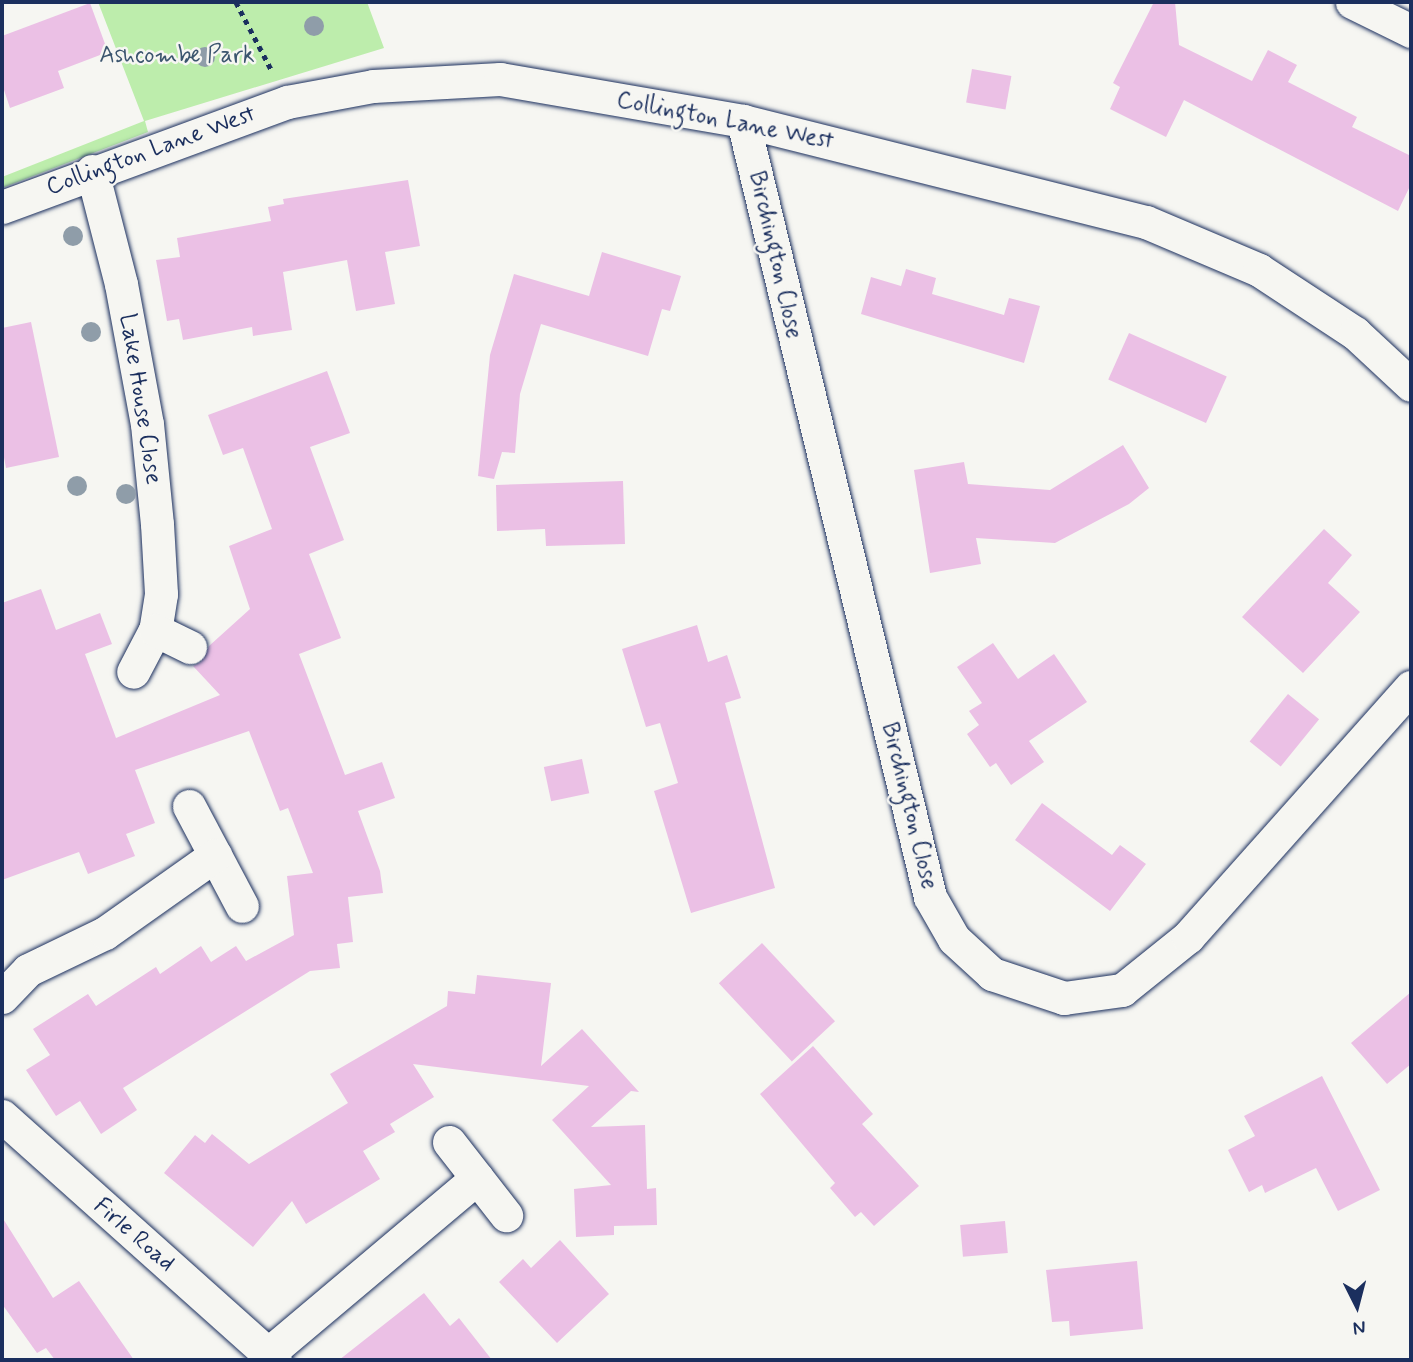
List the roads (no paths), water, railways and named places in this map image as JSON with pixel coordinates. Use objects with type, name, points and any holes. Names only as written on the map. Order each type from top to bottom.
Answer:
[{"type":"street","points":[[1352,2],[1411,32]]},
{"type":"street","name":"Collington Lane West","points":[[2,206],[287,102],[373,86],[500,79],[743,121],[1146,222],[1259,270],[1355,333],[1411,385]]},
{"type":"street","name":"Birchington Close","points":[[743,121],[930,897],[954,939],[992,974],[1064,998],[1122,990],[1188,937],[1411,687]]},
{"type":"street","name":"Lake House Close","points":[[92,171],[121,284],[147,424],[161,594],[155,630],[133,672]]},
{"type":"street","points":[[155,630],[190,647]]},
{"type":"street","points":[[189,806],[242,906]]},
{"type":"street","points":[[2,997],[28,970],[105,933],[215,855]]},
{"type":"street","name":"Firle Road","points":[[2,1116],[272,1357],[477,1178]]},
{"type":"street","points":[[449,1142],[506,1215]]},
{"type":"park label","name":"Ashcombe Park","points":[[177,56]]}]
